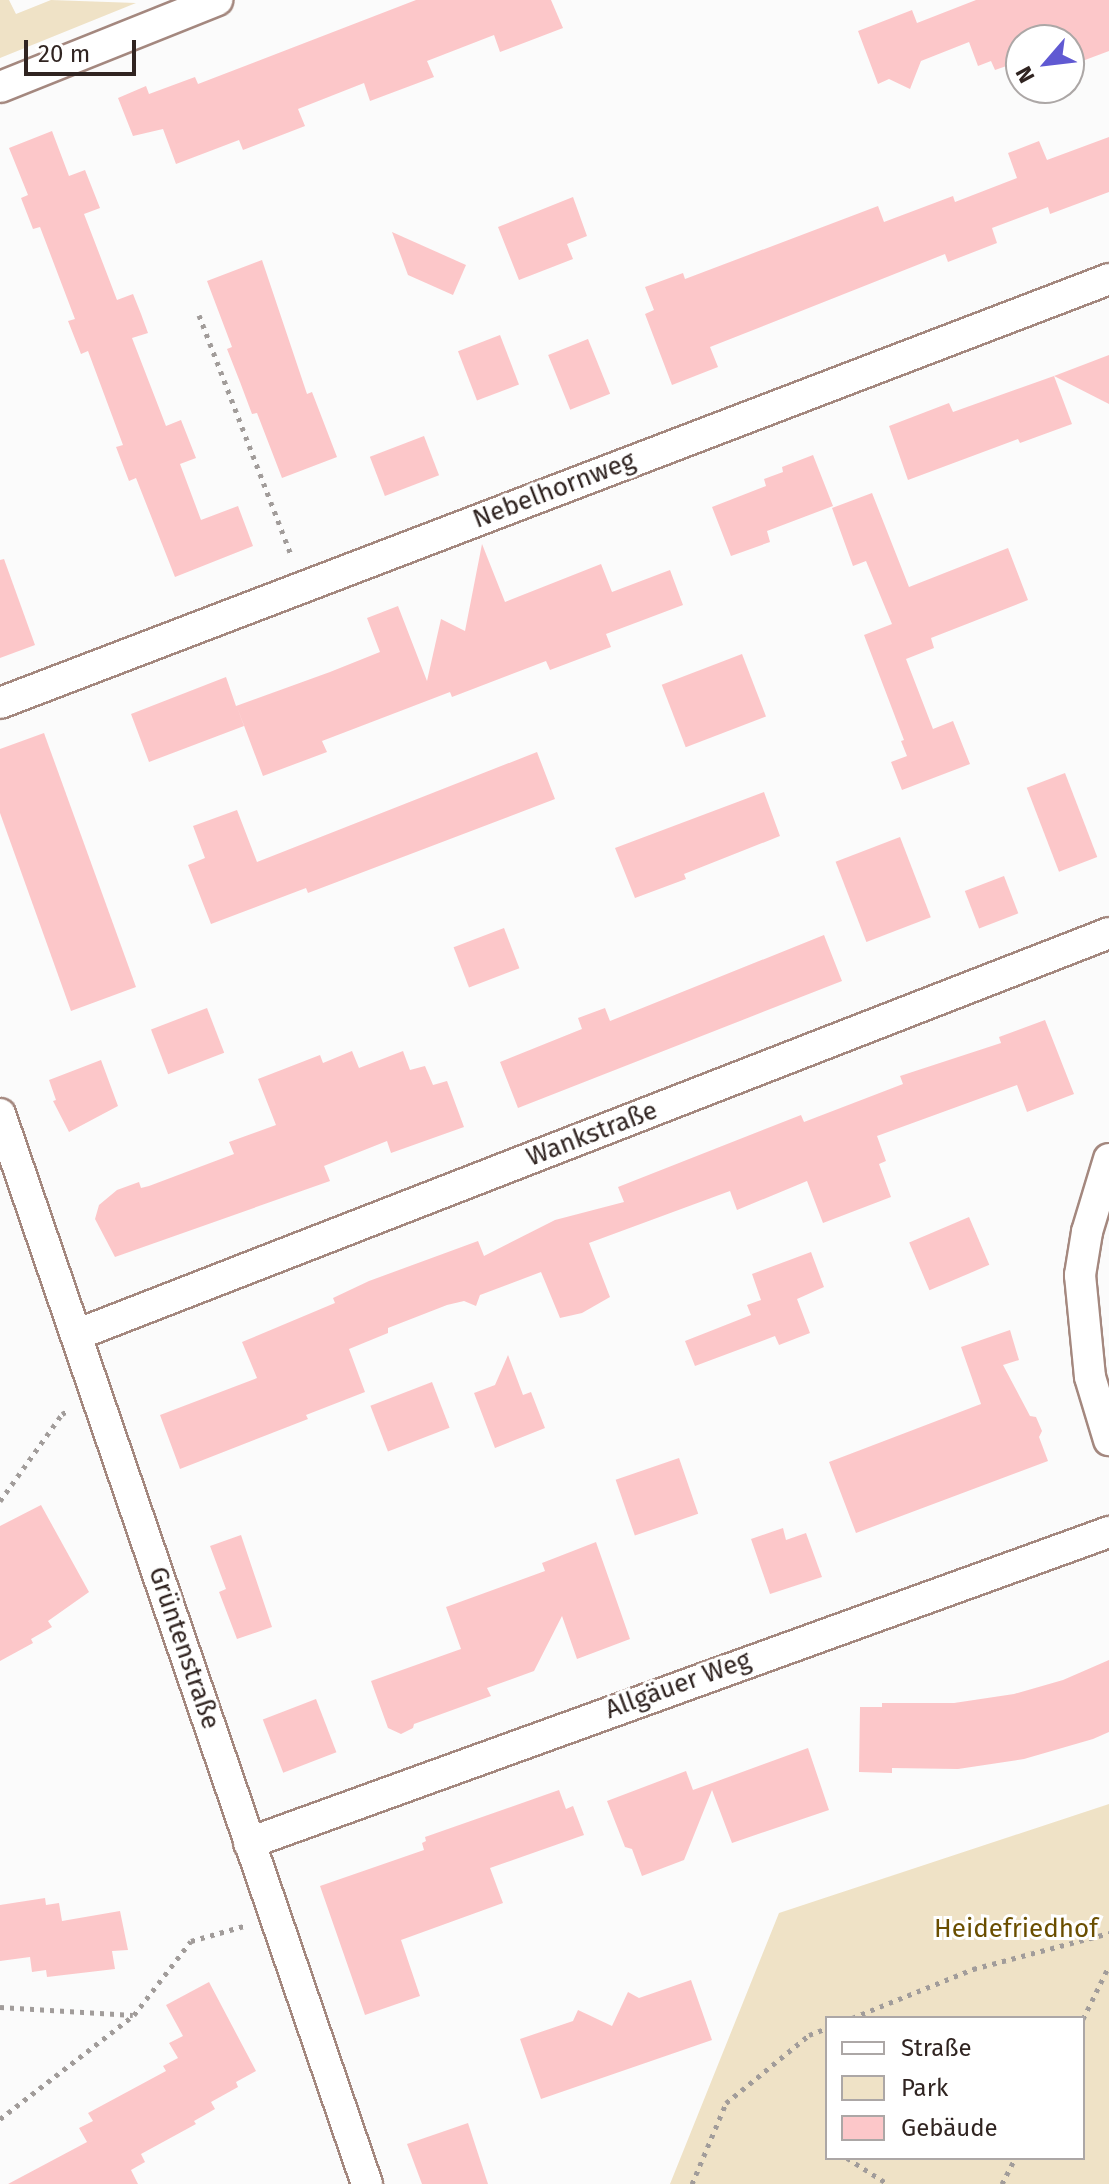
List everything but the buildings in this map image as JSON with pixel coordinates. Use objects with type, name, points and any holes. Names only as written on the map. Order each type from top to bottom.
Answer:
[{"type":"street","points":[[0,87],[217,0]]},
{"type":"street","name":"Nebelhornweg","points":[[0,703],[1109,279]]},
{"type":"street","name":"Wankstraße","points":[[76,1335],[1109,933]]},
{"type":"street","name":"Grüntenstraße","points":[[0,1114],[367,2184]]},
{"type":"street","points":[[1109,1159],[1087,1232],[1080,1275],[1090,1377],[1109,1440]]},
{"type":"street","name":"Allgäuer Weg","points":[[249,1843],[1109,1532]]},
{"type":"path","points":[[199,315],[297,568]]},
{"type":"path","points":[[0,1501],[62,1414],[69,1411]]},
{"type":"path","points":[[0,2119],[134,2015],[191,1941],[244,1926]]},
{"type":"path","points":[[857,2016],[973,1969],[1109,1933]]},
{"type":"path","points":[[1084,2016],[1109,1966]]},
{"type":"path","points":[[0,2007],[134,2015]]},
{"type":"path","points":[[692,2184],[726,2103],[809,2035],[825,2029]]},
{"type":"path","points":[[850,2160],[888,2184]]},
{"type":"path","points":[[1002,2184],[1014,2160]]},
{"type":"green space","points":[[0,0],[9,0],[16,14],[51,0],[136,3],[0,58]]},
{"type":"green space","name":"Heidefriedhof","points":[[1109,1804],[1109,2184],[670,2184],[779,1913]]}]
